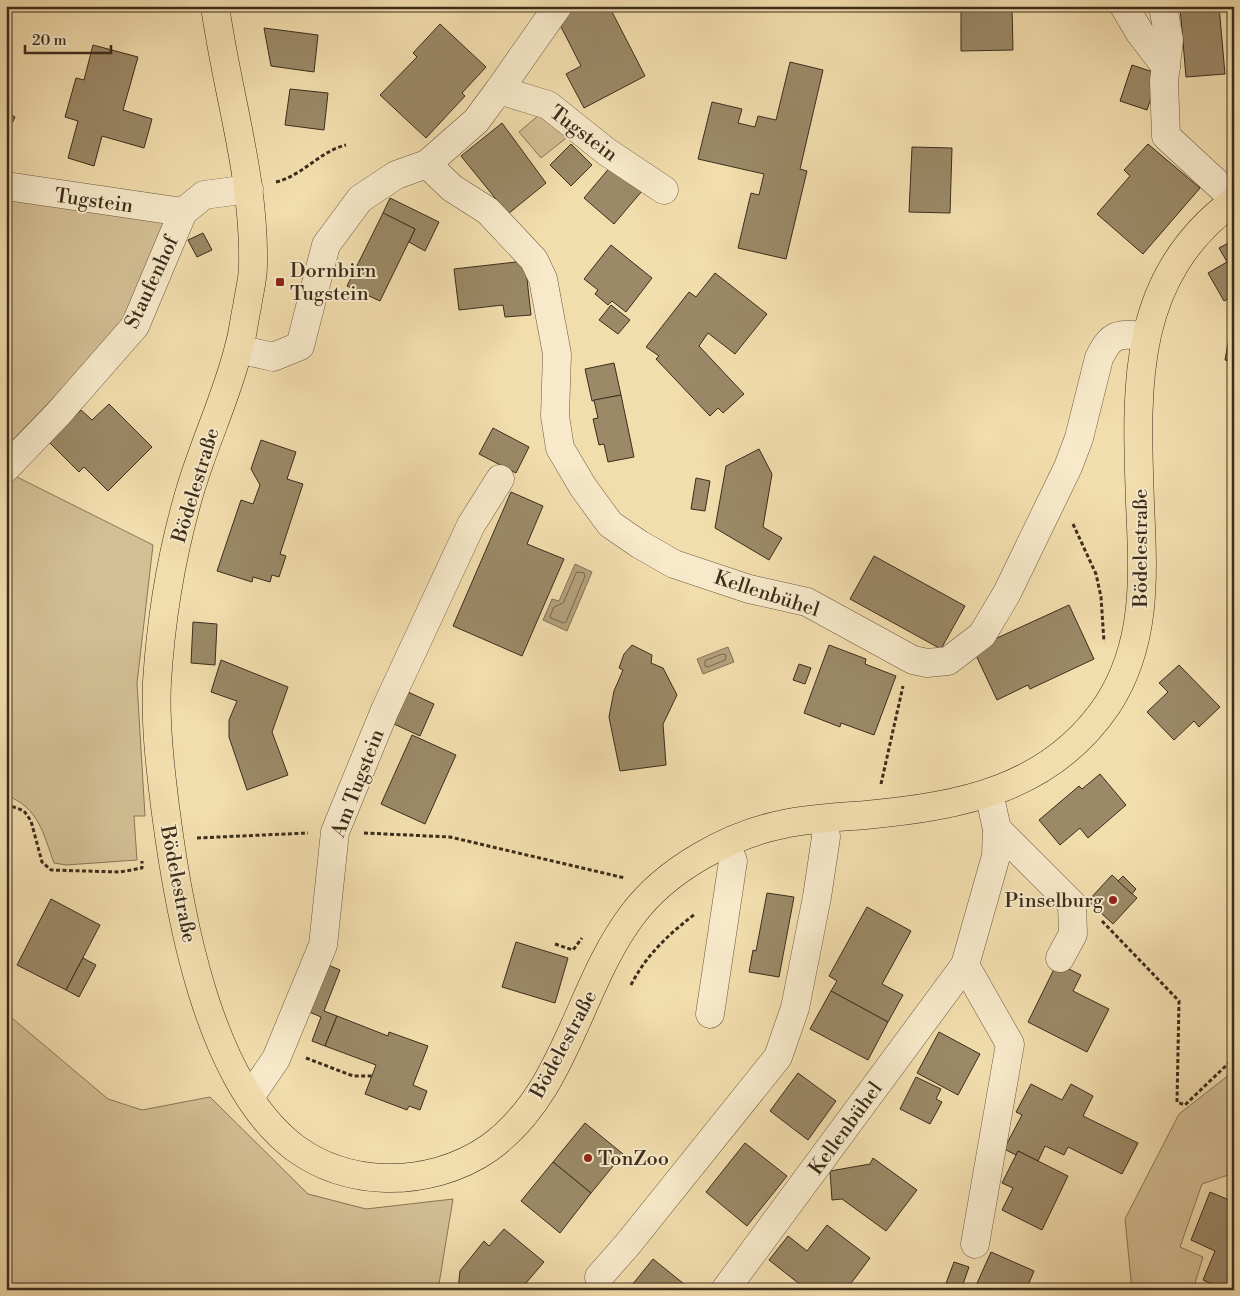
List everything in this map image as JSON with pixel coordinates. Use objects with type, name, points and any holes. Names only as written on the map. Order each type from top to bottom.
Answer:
[{"type":"main road","name":"Bödelestraße","points":[[215,6],[261,186],[253,271],[239,349],[190,490],[168,590],[157,686],[160,770],[174,875],[191,952],[210,1014],[234,1070],[270,1124],[295,1148],[330,1168],[367,1178],[405,1178],[442,1171],[488,1149],[523,1116],[550,1077],[582,1015],[608,955],[633,914],[659,886],[701,856],[726,844],[780,824],[934,806],[989,793],[1034,775],[1057,760],[1074,744],[1102,711],[1122,677],[1133,650],[1142,598],[1143,566],[1138,429],[1142,352],[1145,336],[1161,292],[1177,261],[1204,227],[1234,200]]},
{"type":"street","points":[[239,349],[273,357],[300,346],[326,245],[360,199],[396,175],[427,164],[476,121],[558,6]]},
{"type":"street","points":[[1124,6],[1140,33],[1166,67]]},
{"type":"street","points":[[1163,6],[1169,40],[1166,67],[1166,136],[1234,200]]},
{"type":"street","name":"Tugstein","points":[[499,90],[548,104],[607,152],[664,190]]},
{"type":"street","name":"Kellenbühel","points":[[427,164],[452,188],[488,211],[534,260],[543,279],[557,354],[555,416],[560,448],[583,487],[610,524],[639,544],[674,564],[749,589],[807,602],[913,660],[927,663],[948,661],[982,635],[1007,593],[1057,492],[1079,438],[1099,358],[1104,347],[1113,337],[1126,334],[1145,336]]},
{"type":"street","name":"Tugstein","points":[[6,186],[183,212]]},
{"type":"street","name":"Staufenhof","points":[[6,468],[58,414],[135,326],[183,212],[204,195],[261,186]]},
{"type":"street","name":"Am Tugstein","points":[[250,1096],[276,1059],[323,945],[335,832],[385,710],[468,534],[500,479]]},
{"type":"street","name":"Kellenbühel","points":[[730,1284],[965,965],[996,856],[997,829],[989,793]]},
{"type":"street","points":[[599,1277],[628,1244],[778,1057],[795,1008],[817,897],[826,837],[824,819]]},
{"type":"street","points":[[997,829],[1072,904],[1073,934],[1060,958]]},
{"type":"street","points":[[710,1014],[733,861],[726,844]]},
{"type":"street","points":[[965,965],[1010,1044],[975,1244]]},
{"type":"path","points":[[261,186],[286,180],[334,148],[346,145]]},
{"type":"path","points":[[1057,492],[1096,574],[1101,597],[1103,635],[1108,658],[1122,677]]},
{"type":"path","points":[[882,780],[905,676],[913,660]]},
{"type":"path","points":[[6,804],[24,812],[31,820],[42,862],[51,870],[120,872],[142,868],[142,859]]},
{"type":"path","points":[[196,838],[335,832],[450,837],[626,878]]},
{"type":"path","points":[[631,985],[640,968],[661,942],[700,910],[727,898]]},
{"type":"path","points":[[1072,904],[1090,909],[1179,1001],[1177,1102],[1185,1105],[1234,1058]]},
{"type":"path","points":[[555,944],[573,950],[583,937]]},
{"type":"path","points":[[304,1057],[353,1076],[372,1076]]},
{"type":"shaded area","points":[[540,114],[570,135],[541,158],[519,132]]},
{"type":"shaded area","points":[[6,197],[169,222],[141,294],[107,342],[6,447]]},
{"type":"shaded area","points":[[13,475],[153,545],[137,683],[145,816],[134,816],[137,860],[66,865],[54,863],[43,832],[33,814],[17,800],[6,795],[6,483]]},
{"type":"shaded area","points":[[6,1013],[108,1099],[142,1110],[210,1097],[308,1194],[366,1209],[453,1199],[439,1284],[445,1290],[6,1290]]},
{"type":"shaded area","points":[[1234,1071],[1234,1173],[1202,1184],[1180,1247],[1203,1257],[1195,1283],[1198,1290],[1132,1290],[1125,1219],[1179,1114]]},
{"type":"water","points":[[575,564],[592,572],[567,631],[543,620],[552,599],[559,601]]},
{"type":"water","points":[[728,647],[734,662],[703,674],[697,659]]},
{"type":"building","points":[[576,6],[609,6],[645,76],[584,108],[566,74],[581,66],[556,17]]},
{"type":"building","points":[[961,6],[1012,6],[1013,50],[961,51]]},
{"type":"building","points":[[1219,6],[1225,74],[1186,77],[1180,7]]},
{"type":"building","points":[[440,24],[486,67],[462,93],[465,96],[426,138],[380,95],[417,57],[413,53]]},
{"type":"building","points":[[264,28],[318,35],[314,72],[271,66]]},
{"type":"building","points":[[93,45],[138,57],[123,110],[152,119],[144,148],[102,136],[94,166],[68,158],[78,121],[65,117],[76,78],[84,80]]},
{"type":"building","points":[[790,62],[823,70],[800,169],[807,171],[786,259],[738,248],[751,193],[759,195],[764,174],[698,159],[712,102],[742,109],[738,123],[755,127],[758,116],[776,120]]},
{"type":"building","points":[[1132,65],[1159,74],[1147,110],[1120,101]]},
{"type":"building","points":[[290,89],[328,93],[324,130],[285,125]]},
{"type":"building","points":[[6,112],[15,117],[6,136]]},
{"type":"building","points":[[502,123],[546,183],[508,214],[461,156]]},
{"type":"building","points":[[571,144],[592,165],[571,186],[550,165]]},
{"type":"building","points":[[1148,144],[1200,188],[1143,254],[1097,214],[1130,176],[1124,170]]},
{"type":"building","points":[[912,147],[952,148],[950,213],[909,212]]},
{"type":"building","points":[[611,166],[642,191],[614,224],[584,198]]},
{"type":"building","points":[[390,198],[439,222],[425,251],[409,242],[415,229],[383,213]]},
{"type":"building","points":[[383,213],[415,229],[380,301],[347,286]]},
{"type":"building","points":[[203,233],[212,250],[197,257],[188,240]]},
{"type":"building","points":[[1234,240],[1234,274],[1219,248]]},
{"type":"building","points":[[611,245],[652,278],[626,312],[612,301],[608,305],[595,294],[598,290],[584,279]]},
{"type":"building","points":[[525,261],[531,315],[505,317],[503,305],[459,310],[454,269]]},
{"type":"building","points":[[1227,262],[1234,274],[1234,296],[1224,301],[1208,273]]},
{"type":"building","points":[[715,273],[767,314],[735,354],[708,333],[699,346],[744,394],[723,413],[718,408],[710,416],[656,359],[659,356],[646,347],[689,292],[696,297]]},
{"type":"building","points":[[611,305],[630,320],[618,334],[599,320]]},
{"type":"building","points":[[1231,327],[1234,327],[1234,362],[1225,360]]},
{"type":"building","points":[[614,363],[621,395],[592,401],[585,369]]},
{"type":"building","points":[[621,395],[634,457],[608,462],[604,444],[599,445],[593,419],[598,418],[594,400]]},
{"type":"building","points":[[109,404],[152,447],[108,491],[84,467],[79,472],[49,442],[81,410],[92,420]]},
{"type":"building","points":[[493,428],[529,447],[516,473],[479,454]]},
{"type":"building","points":[[261,440],[296,452],[287,479],[303,484],[280,554],[286,556],[279,577],[272,575],[270,582],[253,577],[252,582],[217,571],[241,500],[253,504],[260,485],[251,469]]},
{"type":"building","points":[[759,449],[772,474],[763,527],[782,538],[769,560],[715,528],[726,466]]},
{"type":"building","points":[[696,478],[710,481],[705,511],[691,509]]},
{"type":"building","points":[[511,492],[543,506],[527,544],[564,559],[522,656],[453,626]]},
{"type":"building","points":[[874,556],[965,606],[941,649],[850,599]]},
{"type":"building","points":[[1069,605],[1094,659],[1030,689],[1028,685],[997,700],[973,649]]},
{"type":"building","points":[[193,622],[217,624],[215,665],[191,663]]},
{"type":"building","points":[[632,645],[652,655],[651,663],[663,668],[677,695],[663,724],[666,765],[620,771],[609,717],[614,691],[623,670],[619,668],[624,654]]},
{"type":"building","points":[[829,645],[866,659],[865,664],[896,676],[874,735],[841,723],[840,727],[804,713]]},
{"type":"building","points":[[221,660],[288,687],[272,732],[288,775],[247,790],[229,737],[229,720],[237,701],[211,692]]},
{"type":"building","points":[[799,664],[811,668],[805,684],[793,680]]},
{"type":"building","points":[[1179,665],[1220,707],[1199,727],[1194,721],[1174,740],[1147,712],[1168,692],[1159,683]]},
{"type":"building","points":[[408,692],[434,704],[420,736],[394,724]]},
{"type":"building","points":[[412,735],[456,755],[425,824],[381,804]]},
{"type":"building","points":[[1100,774],[1126,805],[1088,838],[1080,828],[1060,845],[1039,820],[1079,786],[1082,789]]},
{"type":"building","name":"Pinselburg","points":[[1112,875],[1137,898],[1113,924],[1088,901]]},
{"type":"building","points":[[1123,876],[1136,889],[1132,894],[1118,881]]},
{"type":"building","points":[[767,893],[794,897],[779,977],[749,972],[753,950],[756,951]]},
{"type":"building","points":[[51,899],[100,925],[66,990],[17,965]]},
{"type":"building","points":[[867,907],[911,931],[882,984],[903,995],[888,1022],[831,991],[837,981],[829,976]]},
{"type":"building","points":[[516,942],[568,958],[555,1003],[502,987]]},
{"type":"building","points":[[83,958],[96,965],[79,997],[66,990]]},
{"type":"building","points":[[1057,963],[1081,975],[1073,991],[1109,1009],[1087,1052],[1028,1022]]},
{"type":"building","points":[[326,964],[340,970],[324,1011],[337,1016],[325,1046],[312,1041],[321,1017],[307,1011]]},
{"type":"building","points":[[831,991],[888,1022],[868,1060],[810,1029]]},
{"type":"building","points":[[337,1016],[388,1036],[389,1032],[428,1046],[413,1085],[427,1091],[420,1110],[409,1106],[407,1110],[365,1094],[376,1065],[325,1046]]},
{"type":"building","points":[[939,1032],[980,1054],[958,1095],[917,1073]]},
{"type":"building","points":[[798,1073],[836,1101],[808,1140],[770,1111]]},
{"type":"building","points":[[916,1077],[941,1089],[936,1099],[942,1102],[930,1124],[900,1109]]},
{"type":"building","points":[[1031,1084],[1062,1100],[1071,1084],[1093,1096],[1083,1116],[1138,1143],[1122,1174],[1068,1147],[1064,1155],[1045,1146],[1038,1161],[1018,1151],[1016,1155],[1004,1149],[1022,1115],[1016,1112]]},
{"type":"building","name":"TonZoo","points":[[585,1123],[623,1154],[591,1193],[553,1162]]},
{"type":"building","points":[[745,1143],[787,1176],[747,1226],[706,1192]]},
{"type":"building","points":[[1018,1151],[1068,1176],[1042,1230],[1002,1210],[1013,1188],[1002,1183]]},
{"type":"building","points":[[873,1158],[917,1190],[886,1231],[842,1199],[832,1200],[830,1171],[870,1164]]},
{"type":"building","points":[[553,1162],[591,1193],[560,1233],[521,1201]]},
{"type":"building","points":[[1210,1192],[1234,1202],[1234,1290],[1225,1290],[1203,1280],[1215,1251],[1191,1240]]},
{"type":"building","points":[[827,1225],[870,1258],[846,1290],[807,1290],[769,1260],[788,1236],[807,1251]]},
{"type":"building","points":[[504,1229],[544,1262],[520,1290],[506,1290],[504,1288],[502,1290],[458,1290],[460,1271],[484,1241],[489,1246]]},
{"type":"building","points":[[991,1252],[1034,1271],[1026,1290],[974,1290]]},
{"type":"building","points":[[653,1259],[684,1284],[679,1290],[628,1290]]},
{"type":"building","points":[[954,1262],[969,1267],[961,1290],[950,1290],[945,1286]]},
{"type":"place","name":"Dornbirn Tugstein","points":[[280,282]]},
{"type":"place","name":"Pinselburg","points":[[1113,900]]},
{"type":"place","name":"TonZoo","points":[[588,1158]]}]
